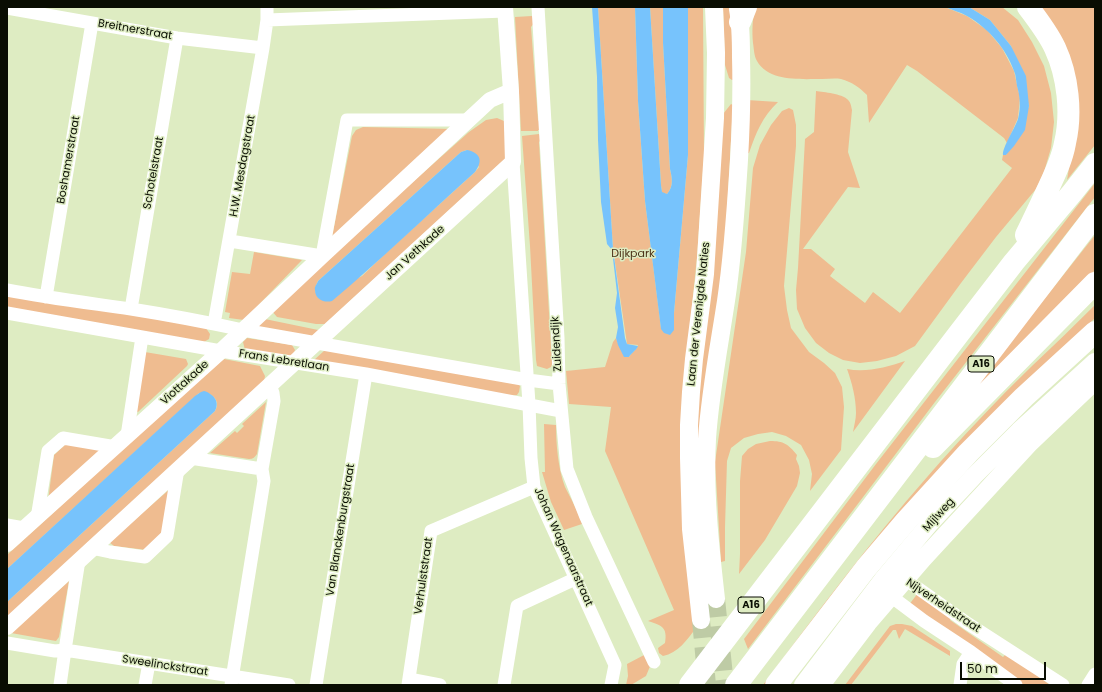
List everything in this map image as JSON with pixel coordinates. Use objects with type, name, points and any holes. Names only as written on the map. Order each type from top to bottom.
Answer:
[{"type":"highway","name":"A16","points":[[1014,262],[1059,163],[1065,144],[1067,131],[1068,102],[1063,71],[1055,48],[1048,35],[1028,7]]},
{"type":"highway","name":"A16","points":[[690,685],[1014,262],[1095,164]]},
{"type":"highway","name":"A16","points":[[736,685],[1095,215]]},
{"type":"highway","name":"A16","points":[[867,513],[908,475],[950,429],[1095,282]]},
{"type":"highway","points":[[776,685],[866,568],[906,521],[968,453],[1024,397],[1095,332]]},
{"type":"main road","name":"Laan der Verenigde Naties","points":[[701,620],[691,529],[689,425],[694,359],[705,274],[714,126],[716,53],[714,7]]},
{"type":"main road","name":"Laan der Verenigde Naties","points":[[716,599],[707,500],[707,439],[716,356],[726,300],[733,238],[742,110],[742,12]]},
{"type":"main road","name":"Mijlweg","points":[[803,685],[884,578],[931,522],[974,476],[1019,432],[1095,362]]},
{"type":"main road","name":"Mijlweg","points":[[821,685],[868,623],[905,579],[1030,443],[1095,381]]},
{"type":"street","name":"H.W. Mesdagstraat","points":[[214,324],[230,241],[263,48],[267,20],[267,7]]},
{"type":"street","name":"Zuidendijk","points":[[538,7],[558,338],[559,384],[567,469],[586,517],[654,662]]},
{"type":"street","points":[[267,20],[505,9],[528,380]]},
{"type":"street","name":"Breitnerstraat","points":[[7,10],[52,12],[92,23],[177,38],[263,48]]},
{"type":"street","name":"Boshamerstraat","points":[[46,297],[92,23]]},
{"type":"street","name":"Schotelstraat","points":[[131,309],[177,38]]},
{"type":"street","points":[[243,330],[490,100],[511,91]]},
{"type":"street","points":[[322,256],[347,120],[469,120]]},
{"type":"street","name":"Jan Vethkade","points":[[316,343],[514,162]]},
{"type":"street","points":[[230,241],[322,256]]},
{"type":"street","name":"Frans Lebretlaan","points":[[7,290],[131,309],[316,343],[528,380],[559,384]]},
{"type":"street","name":"Frans Lebretlaan","points":[[7,313],[222,351],[366,374],[561,411]]},
{"type":"street","name":"Viottakade","points":[[7,544],[222,351],[243,330]]},
{"type":"street","points":[[37,518],[48,451],[62,438],[121,441],[142,337]]},
{"type":"street","points":[[7,627],[91,548],[316,343]]},
{"type":"street","name":"Van Blanckenburgstraat","points":[[316,685],[366,374]]},
{"type":"street","name":"Johan Wagenaarstraat","points":[[528,380],[531,458],[534,486],[577,578],[615,665],[611,685]]},
{"type":"street","points":[[232,681],[264,481],[262,469],[274,401],[270,384]]},
{"type":"street","points":[[184,463],[209,461],[262,469]]},
{"type":"street","points":[[91,548],[145,557],[167,536],[184,463]]},
{"type":"street","name":"Verhulststraat","points":[[409,682],[431,531],[534,486]]},
{"type":"street","points":[[7,525],[24,528]]},
{"type":"street","points":[[60,685],[79,560]]},
{"type":"street","points":[[504,685],[517,606],[577,578]]},
{"type":"street","name":"Nijverheidstraat","points":[[1016,685],[971,652],[924,621],[891,596],[884,578],[905,579],[968,623],[1063,685]]},
{"type":"street","points":[[9,643],[55,651],[65,650]]},
{"type":"street","name":"Sweelinckstraat","points":[[65,650],[149,663],[232,681],[289,685]]},
{"type":"street","points":[[960,685],[963,664],[971,652]]},
{"type":"street","points":[[145,685],[149,663]]},
{"type":"street","points":[[1088,685],[1095,674]]},
{"type":"street","points":[[409,682],[440,685]]},
{"type":"green space","name":"Dijkpark","points":[[598,7],[635,7],[638,101],[645,201],[661,328],[674,330],[674,313],[688,155],[688,7],[703,7],[704,157],[697,257],[681,413],[692,597],[696,628],[678,649],[663,656],[659,653],[658,648],[665,643],[666,638],[664,630],[657,624],[648,621],[674,610],[605,451],[611,407],[569,404],[566,371],[605,367],[613,342],[616,338],[621,349],[629,357],[638,345],[627,344],[613,249]]},
{"type":"green space","points":[[650,7],[663,7],[663,43],[672,182],[671,188],[667,194],[662,193],[661,185]]},
{"type":"green space","points":[[723,7],[734,7],[734,80],[729,78],[725,65]]},
{"type":"green space","points":[[756,7],[945,7],[967,16],[987,30],[1002,48],[1014,71],[1020,98],[1018,118],[1007,143],[1004,138],[917,71],[907,65],[869,123],[867,95],[852,83],[839,79],[786,78],[769,73],[762,68],[755,55],[752,29]]},
{"type":"green space","points":[[969,7],[1002,7],[1018,20],[1032,42],[1044,66],[1051,93],[1054,122],[1051,148],[1044,172],[1036,189],[996,237],[915,346],[896,356],[877,361],[860,363],[843,360],[829,353],[816,343],[805,328],[797,309],[796,290],[805,139],[814,132],[816,91],[845,97],[850,103],[852,110],[848,152],[860,188],[848,187],[803,249],[811,249],[835,269],[830,276],[865,303],[873,292],[900,313],[1012,168],[1002,160],[1003,155],[1006,155],[1029,106],[1011,46],[990,20]]},
{"type":"green space","points":[[1041,7],[1095,7],[1095,145],[1067,180],[1076,137]]},
{"type":"green space","points":[[515,17],[535,17],[535,22],[531,27],[538,120],[542,125],[541,130],[538,131],[521,131]]},
{"type":"green space","points":[[747,100],[778,102],[768,113],[760,126],[749,153],[745,154]]},
{"type":"green space","points":[[731,104],[733,105],[724,265],[695,471],[695,417],[723,114]]},
{"type":"green space","points":[[789,108],[793,110],[796,125],[796,146],[784,286],[787,310],[791,328],[809,352],[835,373],[842,387],[844,407],[841,450],[810,491],[812,474],[809,460],[801,445],[786,436],[772,432],[758,434],[744,438],[731,448],[727,461],[725,561],[721,562],[715,462],[746,252],[753,168],[760,145],[771,125],[782,111]]},
{"type":"green space","points":[[497,118],[504,121],[507,157],[325,324],[316,324],[277,317],[272,311],[371,219],[469,132],[486,120]],"holes":[[[467,150],[479,167],[362,276],[318,297],[315,289],[318,281],[461,152]]]},
{"type":"green space","points":[[363,127],[453,129],[332,237],[352,136],[356,130]]},
{"type":"green space","points":[[539,134],[542,139],[539,142],[552,364],[551,367],[547,369],[537,366],[536,360],[522,136]]},
{"type":"green space","points":[[1095,183],[1095,197],[935,402],[748,649],[744,639],[876,464]]},
{"type":"green space","points":[[1095,235],[1095,270],[980,390],[947,422]]},
{"type":"green space","points":[[254,252],[302,260],[244,320],[229,318],[230,313],[225,312],[232,272],[250,274]]},
{"type":"green space","points":[[12,293],[206,328],[210,334],[209,339],[204,342],[7,309],[7,295]]},
{"type":"green space","points":[[1095,305],[1095,318],[1045,367],[767,685],[763,685],[823,605],[906,501],[1005,393]]},
{"type":"green space","points":[[260,318],[323,331],[314,337],[256,327]]},
{"type":"green space","points":[[247,338],[292,345],[295,350],[292,358],[245,350],[243,342]]},
{"type":"green space","points":[[325,350],[518,383],[520,386],[519,392],[517,395],[510,396],[314,360]]},
{"type":"green space","points":[[145,352],[186,359],[188,364],[138,412],[135,411]]},
{"type":"green space","points":[[224,359],[260,366],[265,376],[264,382],[7,619],[7,602],[215,411],[217,407],[216,399],[208,393],[204,392],[198,394],[7,569],[7,555],[206,373]]},
{"type":"green space","points":[[905,361],[853,432],[856,415],[855,402],[847,369],[869,370]]},
{"type":"green space","points":[[266,402],[257,454],[255,457],[249,459],[210,453],[235,431],[237,433],[244,426],[242,424]]},
{"type":"green space","points":[[544,424],[556,425],[558,456],[563,480],[582,524],[564,530],[551,502],[542,472],[545,472]]},
{"type":"green space","points":[[770,441],[785,444],[797,455],[796,459],[800,473],[797,486],[765,540],[739,574],[740,481],[742,456],[748,449],[756,444]]},
{"type":"green space","points":[[67,443],[104,450],[48,501],[54,455]]},
{"type":"green space","points":[[171,488],[163,533],[147,550],[114,546],[109,542]]},
{"type":"green space","points":[[69,581],[59,637],[56,641],[11,633]]},
{"type":"green space","points":[[918,593],[952,616],[950,620],[1003,657],[1007,653],[1050,685],[1024,685],[908,606]]},
{"type":"green space","points":[[896,624],[912,626],[950,651],[950,656],[905,629],[899,639],[896,630],[893,630],[851,685],[845,685],[890,626]]},
{"type":"green space","points":[[646,654],[651,664],[646,676],[631,685],[626,685],[628,676],[627,664]]},
{"type":"water","points":[[592,7],[598,7],[613,249],[625,338],[627,344],[638,346],[629,357],[624,357],[616,338],[618,327],[615,308],[617,293],[612,250],[607,244],[601,202],[597,77]]},
{"type":"water","points":[[635,7],[650,7],[661,185],[662,192],[667,194],[671,188],[672,182],[663,43],[663,7],[688,7],[688,155],[674,313],[674,330],[670,335],[664,333],[661,329],[645,201],[638,101]]},
{"type":"water","points":[[945,7],[969,7],[990,20],[1011,46],[1026,76],[1029,106],[1025,130],[1006,155],[1003,155],[1003,152],[1018,119],[1020,106],[1016,76],[1011,63],[995,39],[982,26],[964,15]]},
{"type":"water","points":[[467,150],[478,155],[480,161],[475,172],[386,254],[332,301],[326,302],[317,296],[315,293],[315,287],[318,281],[461,152]]},
{"type":"water","points":[[204,391],[211,394],[215,399],[217,404],[215,411],[7,602],[7,569],[195,396]]},
{"type":"tunnel","points":[[716,599],[725,685]]},
{"type":"tunnel","points":[[701,620],[707,685]]}]
